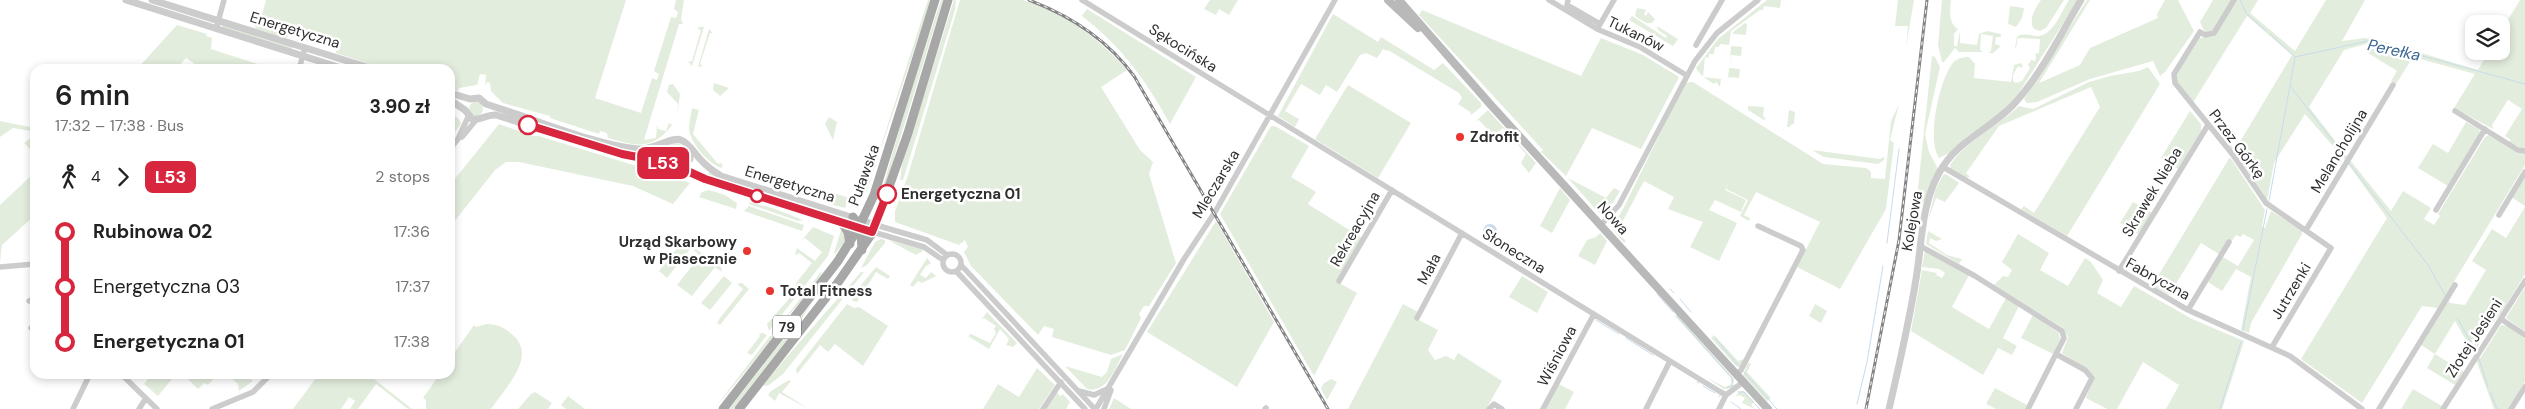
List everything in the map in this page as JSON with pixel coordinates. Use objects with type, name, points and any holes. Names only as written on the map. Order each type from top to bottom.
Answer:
[{"type":"main road","name":"Puławska","points":[[724,409],[850,244],[858,222],[874,195],[935,0]]},
{"type":"main road","name":"Puławska","points":[[739,409],[862,250],[874,228],[912,119],[948,0]]},
{"type":"main road","name":"Nowa","points":[[1388,0],[1437,44],[1768,409]]},
{"type":"main road","name":"Nowa","points":[[1399,0],[1427,34]]},
{"type":"main road","points":[[858,222],[862,250]]},
{"type":"main road","points":[[842,223],[848,232],[850,244]]},
{"type":"street","name":"Energetyczna","points":[[126,0],[305,48],[357,64]]},
{"type":"street","name":"Energetyczna","points":[[152,0],[328,64]]},
{"type":"street","points":[[217,25],[224,0]]},
{"type":"street","name":"Sękocińska","points":[[1082,0],[1270,116]]},
{"type":"street","name":"Mleczarska","points":[[1097,408],[1184,259],[1215,212],[1334,0]]},
{"type":"street","name":"Tukanów","points":[[1549,0],[1598,27],[1640,47],[1686,75]]},
{"type":"street","name":"Tukanów","points":[[1568,0],[1567,5],[1598,27]]},
{"type":"street","points":[[1598,27],[1614,0]]},
{"type":"street","points":[[1696,45],[1722,0]]},
{"type":"street","points":[[1601,225],[1619,205],[1686,75],[1717,33],[1758,0]]},
{"type":"street","name":"Kolejowa","points":[[1889,409],[1912,300],[1926,204],[1933,184],[1943,166],[1961,145],[2002,115],[2021,96],[2081,0]]},
{"type":"street","name":"Przez Górkę","points":[[2234,0],[2216,31],[2211,34],[2200,32],[2174,74],[2174,78],[2182,93],[2233,156],[2266,204],[2331,248]]},
{"type":"street","points":[[301,64],[305,48]]},
{"type":"street","name":"Melancholijna","points":[[2306,230],[2393,85]]},
{"type":"street","points":[[455,95],[470,100],[479,98],[486,104],[619,146],[642,149],[663,145],[676,139],[688,146],[690,159],[686,165],[679,169]]},
{"type":"street","points":[[458,139],[470,100]]},
{"type":"street","points":[[455,104],[476,120]]},
{"type":"street","points":[[455,143],[476,120],[485,115],[486,104]]},
{"type":"street","points":[[2455,111],[2518,150],[2525,151]]},
{"type":"street","name":"Energetyczna","points":[[485,115],[496,115],[622,154],[663,162],[672,169],[679,169],[842,223],[858,222]]},
{"type":"street","name":"Słoneczna","points":[[1270,116],[1726,395]]},
{"type":"street","name":"Skrawek Nieba","points":[[2119,271],[2208,125]]},
{"type":"street","points":[[2436,210],[2485,129]]},
{"type":"street","points":[[663,145],[660,152],[663,162]]},
{"type":"street","name":"Energetyczna","points":[[688,146],[706,165],[721,176],[874,228],[927,240],[945,258]]},
{"type":"street","name":"Fabryczna","points":[[1943,166],[2188,310],[2272,347],[2299,362],[2362,409]]},
{"type":"street","points":[[2499,215],[2525,172]]},
{"type":"street","name":"Rekreacyjna","points":[[1339,281],[1392,190]]},
{"type":"street","points":[[1737,374],[1749,355],[1803,250],[1801,246],[1758,226]]},
{"type":"street","name":"Mała","points":[[1417,318],[1462,233]]},
{"type":"street","points":[[2188,310],[2229,242]]},
{"type":"street","points":[[1920,246],[2058,326],[2062,331],[2064,338],[2028,409]]},
{"type":"street","name":"Jutrzenki","points":[[2272,347],[2331,248]]},
{"type":"street","points":[[1084,409],[1036,351],[961,265],[960,259],[956,255],[945,258],[945,269],[956,271],[1036,351],[1097,408]]},
{"type":"street","points":[[0,267],[30,264]]},
{"type":"street","points":[[956,271],[961,265]]},
{"type":"street","name":"Złotej Jesieni","points":[[2443,409],[2525,281]]},
{"type":"street","points":[[2379,409],[2455,285]]},
{"type":"street","name":"Wiśniowa","points":[[1543,409],[1594,314]]},
{"type":"street","points":[[2501,319],[2525,334]]},
{"type":"street","points":[[2056,354],[2089,372],[2092,378],[2076,409]]},
{"type":"street","points":[[1646,409],[1670,361]]},
{"type":"street","points":[[73,409],[88,379]]},
{"type":"street","points":[[126,379],[157,409]]},
{"type":"street","points":[[212,409],[253,392],[266,379]]},
{"type":"street","name":"Mleczarska","points":[[1097,408],[1115,379]]},
{"type":"street","points":[[1043,409],[1061,382]]},
{"type":"street","points":[[1719,409],[1726,395],[1744,382]]},
{"type":"street","points":[[1070,383],[1090,396],[1100,393],[1109,387]]},
{"type":"street","points":[[2511,409],[2525,386]]},
{"type":"street","points":[[139,409],[146,398]]},
{"type":"street","points":[[1489,409],[1494,404],[1502,409]]},
{"type":"green space","points":[[266,0],[626,0],[595,98],[641,113],[652,78],[657,80],[659,74],[654,71],[671,17],[676,18],[678,12],[674,9],[676,0],[684,0],[681,20],[683,24],[679,24],[644,140],[656,138],[657,125],[658,129],[666,131],[669,123],[672,125],[665,133],[658,139],[643,144],[627,143],[608,138],[607,133],[600,131],[599,134],[550,118],[550,116],[503,103],[491,91],[490,83],[487,82],[485,86],[486,75],[480,74],[477,85],[455,90],[455,64],[370,64],[336,53],[336,50],[289,35],[286,38],[256,29],[254,24],[259,25]]},
{"type":"green space","points":[[928,0],[931,0],[866,193],[865,187],[871,177]]},
{"type":"green space","points":[[941,0],[943,0],[885,187],[879,200],[913,83]]},
{"type":"green space","points":[[954,0],[956,0],[955,10],[903,180],[900,180],[902,164]]},
{"type":"green space","points":[[960,0],[1022,0],[1051,10],[1093,37],[1127,70],[1101,87],[1140,150],[1153,162],[1149,174],[1176,263],[1149,306],[1144,306],[1139,314],[1141,318],[1125,350],[1111,355],[1052,337],[1054,329],[1044,326],[1038,335],[971,266],[964,252],[968,247],[965,240],[959,245],[895,222],[895,211],[908,175]]},
{"type":"green space","points":[[1210,0],[1238,0],[1229,15],[1219,9],[1216,15],[1204,9]]},
{"type":"green space","points":[[1767,0],[1781,0],[1780,8],[1764,6],[1763,10],[1760,10],[1731,31],[1729,45],[1720,44],[1719,47],[1715,47],[1714,54],[1709,54],[1709,58],[1705,57],[1703,77],[1696,68],[1718,39]]},
{"type":"green space","points":[[1898,0],[1914,0],[1906,47],[1908,26],[1895,26]]},
{"type":"green space","points":[[1942,0],[1951,0],[1951,20],[1958,29],[1954,34],[1954,46],[1957,46],[1960,31],[1960,43],[1977,45],[1979,34],[1987,31],[2001,34],[2001,37],[1996,37],[1995,44],[2001,46],[1993,53],[1988,53],[1991,51],[1993,36],[1981,34],[1980,50],[1983,52],[1959,52],[1955,48],[1942,62],[1938,45]]},
{"type":"green space","points":[[2041,0],[2064,0],[2046,28],[2040,31],[2034,29],[2032,22],[2033,14]]},
{"type":"green space","points":[[2069,0],[2078,0],[2018,94],[2000,114],[1968,136],[1950,153],[1939,158],[1935,149],[1934,138],[1936,110],[1947,72],[1955,60],[1969,57],[1975,64],[1974,78],[2011,82],[2014,65],[2021,63],[2023,66],[2021,68],[2018,66],[2013,75],[2013,81],[2016,83],[2022,81],[2030,68],[2028,65],[2031,60],[2035,61],[2035,54],[2039,53],[2040,39],[2018,38],[2015,48],[2017,37],[2023,35],[2042,36],[2047,33],[2056,23]]},
{"type":"green space","points":[[2087,0],[2090,0],[2039,83],[2080,65],[2090,48],[2158,18],[2157,14],[2165,0],[2178,0],[2194,31],[2165,72],[2160,76],[2153,61],[2090,79],[2037,102],[2027,103],[2024,99]]},
{"type":"green space","points":[[2213,0],[2232,0],[2211,33],[2205,33],[2200,22]]},
{"type":"green space","points":[[2236,0],[2258,0],[2250,13],[2295,51],[2326,0],[2365,0],[2342,41],[2365,38],[2378,40],[2478,70],[2484,60],[2510,60],[2510,16],[2520,0],[2525,0],[2525,150],[2509,142],[2511,140],[2505,136],[2522,109],[2508,100],[2492,125],[2493,129],[2454,108],[2475,74],[2413,57],[2396,84],[2391,81],[2397,71],[2368,53],[2372,46],[2366,44],[2344,50],[2309,107],[2347,156],[2345,160],[2305,114],[2274,163],[2267,201],[2247,170],[2220,137],[2222,135],[2235,150],[2292,55],[2247,16],[2192,104],[2177,82],[2176,76],[2199,38],[2214,36]]},
{"type":"green space","points":[[2010,6],[2024,8],[2022,18],[2016,27],[2008,24]]},
{"type":"green space","points":[[1637,8],[1646,10],[1644,14],[1646,16],[1648,12],[1655,19],[1652,23],[1646,23],[1635,16]]},
{"type":"green space","points":[[1087,9],[1196,77],[1170,124],[1132,65],[1110,40],[1082,16]]},
{"type":"green space","points":[[1422,10],[1581,76],[1601,38],[1643,55],[1679,77],[1641,149],[1592,128],[1566,176],[1541,152],[1543,150],[1419,15]]},
{"type":"green space","points":[[1333,14],[1378,42],[1381,37],[1434,70],[1443,63],[1481,103],[1481,107],[1471,115],[1470,112],[1458,104],[1462,98],[1459,93],[1388,50],[1383,49],[1377,58],[1366,53],[1360,55],[1337,92],[1326,85],[1320,95],[1301,84],[1285,111],[1299,119],[1295,127],[1278,116]]},
{"type":"green space","points":[[1632,16],[1666,38],[1667,36],[1658,30],[1657,26],[1678,39],[1673,46],[1629,20]]},
{"type":"green space","points":[[1745,23],[1747,24],[1746,35],[1733,34],[1732,44],[1733,32]]},
{"type":"green space","points":[[177,25],[207,34],[206,36],[212,38],[211,49],[258,64],[195,64],[186,58],[181,64],[142,64]]},
{"type":"green space","points":[[223,25],[292,46],[292,50],[223,28]]},
{"type":"green space","points":[[699,27],[704,27],[692,66],[688,62],[692,61],[701,30],[698,29]]},
{"type":"green space","points":[[709,29],[713,33],[710,33],[700,64],[703,66],[698,67]]},
{"type":"green space","points":[[1731,46],[1742,47],[1741,56],[1731,55],[1730,66]]},
{"type":"green space","points":[[1932,56],[1935,57],[1940,67],[1925,134],[1929,152],[1938,169],[1920,211],[1917,225],[1914,225]]},
{"type":"green space","points":[[2148,67],[2160,84],[2067,236],[2021,209],[2024,206],[2034,213],[2100,107],[2091,87],[1999,126],[1966,173],[1970,177],[1966,178],[1951,169],[1950,165],[1965,148],[2019,106],[2033,109],[2089,82],[2139,71]]},
{"type":"green space","points":[[1729,68],[1740,69],[1739,78],[1728,77]]},
{"type":"green space","points":[[1704,77],[1721,79],[1720,87],[1716,82],[1714,84]]},
{"type":"green space","points":[[1693,82],[1823,164],[1866,168],[1871,172],[1871,178],[1885,179],[1891,121],[1899,104],[1890,140],[1894,143],[1886,209],[1840,289],[1797,267],[1820,222],[1756,192],[1744,215],[1750,218],[1749,221],[1740,216],[1748,200],[1726,189],[1730,180],[1725,190],[1746,200],[1741,212],[1715,200],[1709,210],[1737,223],[1719,261],[1690,247],[1703,222],[1668,209],[1674,197],[1644,181],[1617,232],[1626,241],[1624,243],[1615,232],[1613,223],[1621,213],[1685,83]]},
{"type":"green space","points":[[714,83],[729,88],[720,96],[713,90]]},
{"type":"green space","points":[[673,84],[680,94],[677,117],[678,104],[667,92],[669,85]]},
{"type":"green space","points":[[1348,85],[1411,123],[1378,178],[1315,139]]},
{"type":"green space","points":[[476,102],[481,104],[483,109],[481,114],[476,116],[471,114],[469,109],[471,104]]},
{"type":"green space","points":[[1748,106],[1764,107],[1763,116],[1766,119],[1764,120],[1748,110]]},
{"type":"green space","points":[[692,108],[699,110],[693,134],[718,164],[721,163],[723,166],[721,168],[705,157],[690,135]]},
{"type":"green space","points":[[1488,110],[1536,163],[1529,173],[1521,163],[1526,154],[1503,128],[1491,137],[1492,134],[1479,120],[1476,121]]},
{"type":"green space","points":[[1789,110],[1795,112],[1794,123],[1787,127]]},
{"type":"green space","points":[[2190,111],[2201,124],[2201,131],[2178,169],[2161,158]]},
{"type":"green space","points":[[455,116],[459,119],[461,124],[455,132]]},
{"type":"green space","points":[[829,117],[837,122],[833,140],[825,124]]},
{"type":"green space","points":[[0,121],[30,127],[30,131],[13,128],[0,137]]},
{"type":"green space","points":[[2466,122],[2479,129],[2480,133],[2448,186],[2418,168],[2433,144],[2448,153]]},
{"type":"green space","points":[[499,124],[533,136],[539,136],[656,172],[659,177],[673,181],[677,178],[690,183],[673,204],[633,186],[519,162],[506,162],[495,170],[455,221],[455,179]]},
{"type":"green space","points":[[1271,126],[1275,126],[1309,146],[1291,177],[1316,192],[1308,204],[1362,238],[1336,281],[1357,293],[1314,376],[1220,214]]},
{"type":"green space","points":[[2489,135],[2516,151],[2525,154],[2525,165],[2438,308],[2422,306],[2362,403],[2301,359],[2387,218],[2348,164],[2350,160],[2391,211],[2403,191],[2431,208],[2424,219],[2434,225],[2440,216],[2438,214],[2485,137]]},
{"type":"green space","points":[[30,138],[30,149],[24,143]]},
{"type":"green space","points":[[676,143],[683,146],[686,153],[683,160],[676,163],[669,160],[666,153],[669,146]]},
{"type":"green space","points":[[1812,150],[1880,159],[1884,157],[1884,160],[1878,164],[1824,157]]},
{"type":"green space","points":[[2230,157],[2265,210],[2262,227],[2265,228],[2271,211],[2302,230],[2302,234],[2251,323],[2249,333],[2241,330],[2251,277],[2236,269],[2222,291],[2208,282],[2223,257],[2238,266],[2254,240],[2243,234],[2241,237],[2236,235],[2232,241],[2228,239],[2219,254],[2201,243],[2169,295],[2152,286]]},
{"type":"green space","points":[[709,171],[840,216],[708,178]]},
{"type":"green space","points":[[1946,174],[1959,183],[1945,202],[1936,198],[1928,221],[1935,191],[1943,175]]},
{"type":"green space","points":[[2525,174],[2525,206],[2511,197]]},
{"type":"green space","points":[[30,177],[30,220],[2,245],[0,262],[0,205]]},
{"type":"green space","points":[[1568,178],[1606,198],[1614,188],[1620,191],[1607,212],[1599,213]]},
{"type":"green space","points":[[1560,188],[1570,200],[1552,233],[1540,226]]},
{"type":"green space","points":[[709,190],[725,195],[737,203],[736,209],[699,197],[702,192]]},
{"type":"green space","points":[[837,194],[849,198],[845,208],[829,204],[826,199]]},
{"type":"green space","points":[[750,202],[803,220],[798,221],[749,204]]},
{"type":"green space","points":[[2133,202],[2152,213],[2138,234],[2120,223]]},
{"type":"green space","points":[[749,206],[804,225],[802,231],[744,211]]},
{"type":"green space","points":[[2525,207],[2525,274],[2502,312],[2487,329],[2474,354],[2455,321],[2435,354],[2421,345],[2448,300],[2450,303],[2465,305],[2486,270],[2472,261],[2492,229],[2506,238]]},
{"type":"green space","points":[[1216,221],[1274,322],[1237,387],[1147,332]]},
{"type":"green space","points":[[813,227],[834,236],[828,256],[769,331],[767,324],[794,293],[796,283],[812,263],[799,253],[795,254],[797,248],[815,261],[822,252],[805,238],[802,240]]},
{"type":"green space","points":[[841,230],[845,232],[845,242],[835,254],[834,253]]},
{"type":"green space","points":[[1928,231],[1942,239],[1936,241],[1930,238],[1929,243],[1947,255],[1962,259],[1959,264],[1926,244]]},
{"type":"green space","points":[[1600,233],[1607,241],[1595,265],[1578,256],[1587,240],[1596,237]]},
{"type":"green space","points":[[2018,234],[2049,253],[2040,270],[2068,286],[2085,258],[2091,262],[2103,280],[2097,293],[2121,307],[2134,286],[2192,319],[2244,341],[2222,409],[2166,409],[2179,385],[2143,362],[2117,409],[2107,409],[2086,398],[2094,376],[2062,353],[2068,337],[2063,328],[1994,285],[2003,276],[2008,277],[2012,270],[2002,262]]},
{"type":"green space","points":[[881,239],[885,240],[885,243],[866,266],[861,268],[875,242]]},
{"type":"green space","points":[[888,240],[922,249],[923,251],[916,255]]},
{"type":"green space","points":[[682,242],[690,249],[667,278],[659,271]]},
{"type":"green space","points":[[696,249],[721,267],[722,272],[715,267],[692,296],[677,285],[700,256],[694,250]]},
{"type":"green space","points":[[1925,250],[1969,275],[1952,307],[1989,329],[2006,298],[2019,306],[2003,338],[2017,346],[2012,355],[1998,348],[1983,375],[1911,331],[1922,270],[1937,273],[1936,275],[1942,278],[1945,273],[1939,269],[1922,267]]},
{"type":"green space","points":[[927,258],[931,263],[925,267],[920,275],[926,278],[931,272],[936,276],[922,283],[918,281],[913,287],[910,285]]},
{"type":"green space","points":[[876,267],[890,276],[888,279],[876,272],[857,302],[853,301],[851,297]]},
{"type":"green space","points":[[823,271],[814,286],[775,331],[820,273]]},
{"type":"green space","points":[[861,272],[864,272],[783,374],[769,385],[764,386],[763,384]]},
{"type":"green space","points":[[724,276],[732,283],[710,310],[701,303]]},
{"type":"green space","points":[[1522,276],[1548,292],[1537,313],[1509,297]]},
{"type":"green space","points":[[742,283],[749,289],[720,325],[717,323],[720,318],[743,289],[737,284]]},
{"type":"green space","points":[[2525,287],[2525,330],[2524,331],[2506,318]]},
{"type":"green space","points":[[812,303],[790,337],[733,409],[729,409]]},
{"type":"green space","points":[[847,304],[854,308],[859,307],[888,326],[863,366],[835,344],[828,352],[820,345],[797,374],[796,369]]},
{"type":"green space","points":[[1403,304],[1418,312],[1415,318],[1438,330],[1428,350],[1435,360],[1446,356],[1454,360],[1458,353],[1502,381],[1486,409],[1348,409]]},
{"type":"green space","points":[[1815,304],[1827,311],[1821,323],[1809,316]]},
{"type":"green space","points":[[987,312],[1017,343],[1013,347],[1006,345],[1009,339],[1000,329],[989,349],[968,336],[971,334],[990,343],[996,333],[994,329],[996,326],[984,318],[981,320]]},
{"type":"green space","points":[[1677,315],[1734,379],[1733,387],[1724,389],[1707,378],[1725,387],[1732,384],[1731,378],[1675,316]]},
{"type":"green space","points":[[2033,315],[2059,333],[2060,339],[2053,354],[2021,338]]},
{"type":"green space","points":[[486,324],[498,326],[514,336],[520,345],[522,354],[520,363],[510,383],[491,409],[426,409],[426,400],[423,398],[436,379],[455,379],[455,352],[474,325],[476,327]]},
{"type":"green space","points":[[2501,325],[2510,326],[2525,339],[2525,382],[2508,409],[2494,409],[2476,360],[2481,357]]},
{"type":"green space","points":[[759,334],[767,335],[752,355],[747,353],[760,336]]},
{"type":"green space","points":[[776,335],[714,409],[770,336]]},
{"type":"green space","points":[[1714,335],[1738,361],[1744,359],[1740,367],[1736,366],[1711,338]]},
{"type":"green space","points":[[1123,354],[1110,379],[1100,388],[1094,390],[1087,389],[1065,366],[1102,377],[1107,372],[1111,359]]},
{"type":"green space","points":[[2435,354],[2464,372],[2455,385],[2427,368]]},
{"type":"green space","points":[[1748,363],[1751,364],[1747,372],[1771,398],[1767,401],[1743,375]]},
{"type":"green space","points":[[1037,368],[1055,385],[1039,409],[983,409],[998,384],[1019,397]]},
{"type":"green space","points":[[148,379],[172,379],[158,396],[144,384]]},
{"type":"green space","points":[[188,379],[213,379],[208,385],[204,383],[198,389]]},
{"type":"green space","points":[[232,379],[250,379],[253,381],[239,391],[238,384]]},
{"type":"green space","points":[[315,379],[374,379],[412,409],[408,409],[376,384],[358,409],[350,409],[355,401],[349,397],[341,409],[293,409]]},
{"type":"green space","points":[[1331,379],[1337,382],[1327,400],[1321,389],[1323,384]]},
{"type":"green space","points":[[789,380],[791,381],[782,392],[809,409],[779,393],[775,401],[768,395],[771,391]]},
{"type":"green space","points":[[1559,384],[1574,392],[1565,409],[1546,409]]},
{"type":"green space","points":[[1995,388],[2027,405],[2025,409],[1996,409],[1986,404]]},
{"type":"green space","points":[[2413,389],[2442,406],[2440,409],[2401,409]]},
{"type":"green space","points":[[1056,391],[1060,396],[1063,394],[1070,402],[1066,409],[1045,409]]},
{"type":"green space","points":[[1740,391],[1744,391],[1754,402],[1751,405],[1755,409],[1742,403],[1745,398],[1739,395],[1735,397]]},
{"type":"green space","points":[[535,392],[552,403],[548,409],[518,409],[531,394]]},
{"type":"green space","points":[[568,396],[585,409],[566,409],[561,405]]},
{"type":"green space","points":[[1114,398],[1131,409],[1109,409]]},
{"type":"water","points":[[1490,224],[1495,226],[1497,231],[1495,236],[1490,238],[1485,236],[1483,231],[1485,226]]},
{"type":"waterway","name":"Perełka","points":[[2240,0],[2246,13],[2266,31]]},
{"type":"waterway","name":"Perełka","points":[[2270,34],[2295,57],[2368,41],[2525,84]]},
{"type":"waterway","points":[[2269,201],[2295,58]]},
{"type":"waterway","points":[[2291,87],[2345,157]]},
{"type":"waterway","points":[[1887,243],[1899,149]]},
{"type":"waterway","points":[[2349,163],[2428,265],[2445,295]]},
{"type":"waterway","points":[[2243,330],[2267,209]]},
{"type":"waterway","points":[[1857,404],[1867,362],[1883,266]]},
{"type":"waterway","points":[[1670,289],[1674,293]]},
{"type":"waterway","points":[[1657,294],[1673,312]]},
{"type":"waterway","points":[[1680,299],[1691,312]]},
{"type":"waterway","points":[[1677,316],[1732,378],[1732,386]]},
{"type":"waterway","points":[[2458,319],[2475,350]]},
{"type":"waterway","points":[[1596,320],[1619,334]]},
{"type":"waterway","points":[[1626,338],[1653,355]]},
{"type":"waterway","points":[[1715,338],[1739,366]]},
{"type":"waterway","points":[[2220,409],[2241,342]]},
{"type":"waterway","points":[[2479,359],[2488,387]]},
{"type":"waterway","points":[[1744,372],[1777,409]]},
{"type":"waterway","points":[[1703,386],[1715,393]]},
{"type":"waterway","points":[[1727,388],[1732,386]]},
{"type":"waterway","points":[[1738,392],[1744,392],[1754,403]]},
{"type":"waterway","points":[[2490,392],[2497,409]]},
{"type":"waterway","points":[[1731,402],[1741,409]]},
{"type":"waterway","points":[[1755,404],[1760,409]]},
{"type":"railway","points":[[1029,0],[1059,13],[1087,30],[1112,51],[1134,76],[1328,409]]},
{"type":"railway","points":[[1866,409],[1899,240],[1927,0]]},
{"type":"bus line","name":"L53","points":[[528,125],[622,154],[663,162],[672,169],[683,169],[705,179],[872,232],[887,194]]},
{"type":"place","name":"Zdrofit","points":[[1460,137]]},
{"type":"place","name":"Energetyczna 01","points":[[887,194]]},
{"type":"place","name":"Urząd Skarbowy w Piasecznie","points":[[747,251]]},
{"type":"place","name":"Total Fitness","points":[[770,291]]}]
